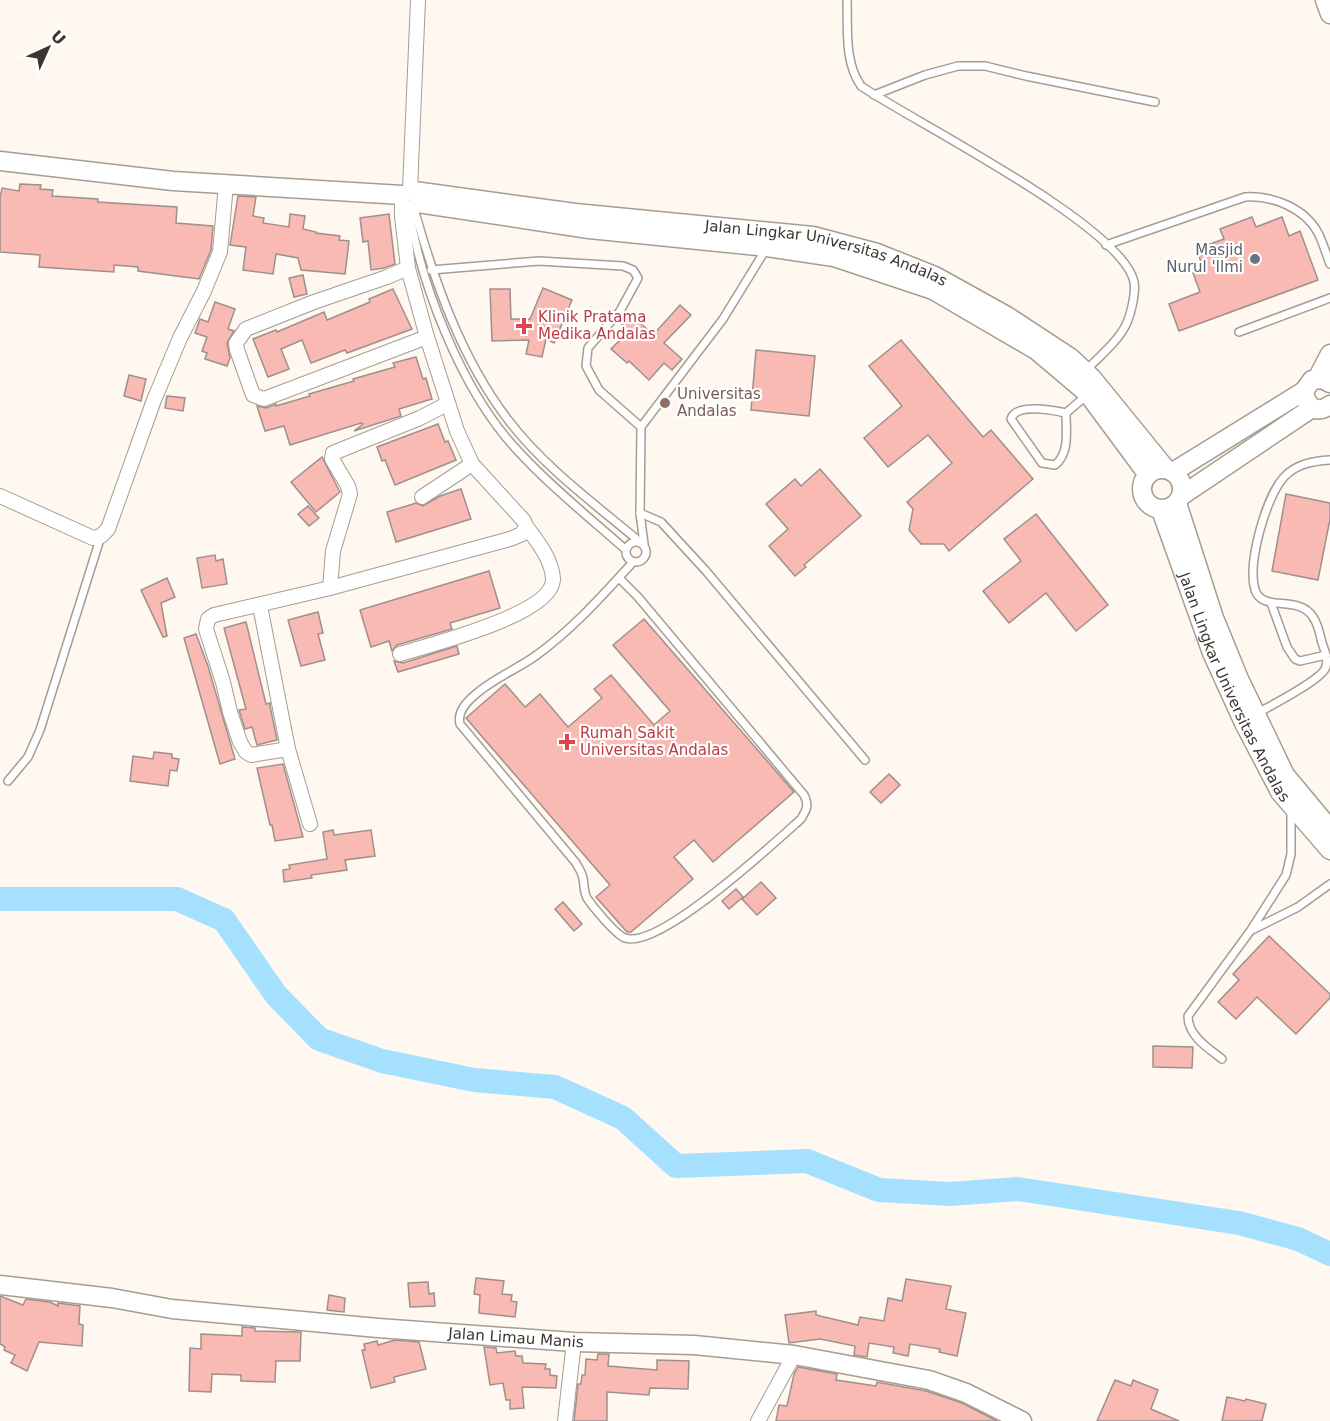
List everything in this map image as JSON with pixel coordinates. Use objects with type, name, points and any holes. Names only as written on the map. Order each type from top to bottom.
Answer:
[{"type":"street","points":[[400,654],[488,626],[514,615],[540,601],[551,590],[553,579],[543,550],[524,521],[472,464],[447,404],[408,268],[402,216],[409,197],[418,0]]},
{"type":"street","points":[[1325,0],[1330,14]]},
{"type":"street","name":"Jalan Lingkar Universitas Andalas","points":[[0,160],[173,181],[409,197],[589,229],[813,236],[933,290],[1036,350],[1088,394],[1148,475]]},
{"type":"street","points":[[0,496],[93,538],[101,536],[108,529],[154,400],[220,252],[226,184]]},
{"type":"street","name":"Jalan Lingkar Universitas Andalas","points":[[689,231],[834,258],[861,258],[935,276],[1007,316],[1086,370],[1169,471]]},
{"type":"street","points":[[408,268],[314,302],[246,330],[236,343],[237,350],[253,395],[264,399],[427,338]]},
{"type":"street","points":[[1325,408],[1306,401],[1317,384],[1330,354]]},
{"type":"street","points":[[1317,384],[1169,471],[1153,471],[1142,485],[1143,497],[1150,506],[1173,503],[1325,408]]},
{"type":"street","points":[[330,588],[333,551],[350,494],[348,486],[332,459],[333,453],[447,404]]},
{"type":"street","points":[[422,497],[472,464]]},
{"type":"street","points":[[1169,471],[1181,483],[1173,503]]},
{"type":"street","name":"Jalan Lingkar Universitas Andalas","points":[[1173,503],[1214,618],[1256,714],[1280,792],[1330,850]]},
{"type":"street","name":"Jalan Lingkar Universitas Andalas","points":[[1173,503],[1212,653],[1267,753],[1330,829]]},
{"type":"street","points":[[288,749],[260,754],[246,752],[240,742],[224,682],[206,629],[208,619],[214,615],[260,606],[510,539],[522,534],[526,526]]},
{"type":"street","points":[[260,606],[288,749],[310,824]]},
{"type":"street","name":"Jalan Limau Manis","points":[[0,1285],[111,1298],[172,1309],[378,1328],[574,1342],[694,1344],[794,1355],[929,1380],[966,1393],[1022,1421]]},
{"type":"street","points":[[565,1421],[574,1342]]},
{"type":"street","points":[[758,1421],[794,1355]]},
{"type":"lane","points":[[847,0],[849,52],[855,77],[861,86],[1000,167],[1083,225],[1107,245],[1130,272],[1134,282],[1134,300],[1124,330],[1086,370]]},
{"type":"lane","points":[[874,95],[925,75],[958,66],[985,66],[1155,102]]},
{"type":"lane","points":[[1107,245],[1245,197],[1260,196],[1294,209],[1310,221],[1319,234],[1330,264]]},
{"type":"lane","points":[[409,197],[431,270],[467,353],[509,421],[552,466],[646,548],[642,561],[633,562],[578,619],[535,656],[476,694],[461,710],[458,717],[460,724],[576,863],[588,898],[616,932],[624,938],[633,939],[654,933],[701,904],[801,819],[808,802],[638,597],[619,578]]},
{"type":"lane","points":[[409,197],[422,268],[450,342],[476,395],[518,451],[626,550],[629,559],[633,562]]},
{"type":"lane","points":[[642,543],[641,427],[723,320],[767,247]]},
{"type":"lane","points":[[431,270],[539,261],[623,266],[633,270],[638,278],[620,311],[588,348],[586,366],[599,390],[641,427]]},
{"type":"lane","points":[[1239,332],[1330,298]]},
{"type":"lane","points":[[1066,413],[1088,394]]},
{"type":"lane","points":[[1045,409],[1066,413],[1067,441],[1062,460],[1055,465],[1042,464],[1011,419],[1013,414],[1018,411],[1045,409]]},
{"type":"lane","points":[[1256,714],[1316,679],[1325,669],[1326,655],[1313,616],[1299,605],[1270,603],[1263,600],[1255,591],[1254,581],[1256,544],[1263,517],[1283,477],[1296,467],[1312,461],[1330,460]]},
{"type":"lane","points":[[640,513],[661,522],[699,563],[865,760]]},
{"type":"lane","points":[[8,781],[28,757],[40,730],[101,536]]},
{"type":"lane","points":[[626,550],[631,543],[642,543]]},
{"type":"lane","points":[[1270,603],[1287,647],[1295,659],[1300,661],[1326,655]]},
{"type":"lane","points":[[1222,1059],[1192,1031],[1188,1023],[1188,1016],[1251,930],[1286,875],[1292,854],[1291,806]]},
{"type":"lane","points":[[1251,930],[1298,908],[1330,884]]},
{"type":"building","points":[[20,184],[41,185],[40,189],[53,190],[52,196],[98,199],[98,202],[177,207],[176,223],[213,226],[211,250],[199,279],[138,271],[138,267],[114,265],[114,272],[39,267],[40,255],[0,252],[2,188],[19,191]]},
{"type":"building","points":[[238,196],[256,197],[253,216],[264,218],[263,223],[289,227],[290,214],[305,216],[303,229],[340,236],[339,240],[349,241],[345,274],[301,270],[298,258],[276,254],[273,274],[243,270],[246,247],[230,245]]},
{"type":"building","points":[[389,214],[395,264],[371,270],[368,241],[363,242],[360,218]]},
{"type":"building","name":"Masjid Nurul 'Ilmi","points":[[1252,217],[1256,227],[1282,217],[1289,236],[1300,231],[1318,280],[1179,331],[1169,304],[1200,292],[1193,273],[1204,269],[1196,249],[1224,239],[1220,229]]},
{"type":"building","points":[[303,275],[307,294],[294,297],[289,278]]},
{"type":"building","points":[[543,288],[572,300],[554,343],[546,339],[542,357],[526,354],[529,340],[492,341],[490,289],[510,289],[511,319],[530,319]]},
{"type":"building","points":[[393,289],[412,329],[347,353],[345,350],[311,363],[302,340],[281,349],[289,369],[268,377],[253,339],[276,330],[277,332],[324,312],[327,320],[370,302],[369,299]]},
{"type":"building","points":[[215,302],[235,309],[228,329],[234,331],[227,343],[230,358],[227,366],[205,359],[207,353],[202,351],[207,337],[195,333],[200,319],[208,322]]},
{"type":"building","points":[[680,305],[691,315],[664,343],[682,359],[672,370],[664,363],[649,380],[629,361],[627,363],[611,349],[622,338],[619,335],[625,327],[621,324],[631,314],[653,335]]},
{"type":"building","points":[[901,340],[983,437],[991,430],[1033,479],[949,551],[944,544],[921,544],[909,530],[913,509],[907,502],[952,463],[928,435],[888,467],[864,438],[902,406],[869,366]]},
{"type":"building","points":[[756,350],[815,356],[809,416],[751,410]]},
{"type":"building","points":[[416,357],[423,379],[426,378],[432,399],[399,409],[401,416],[354,431],[363,424],[361,423],[290,445],[284,426],[265,431],[257,406],[266,408],[310,396],[309,394],[395,367],[393,363]]},
{"type":"building","points":[[129,375],[146,379],[141,401],[124,396]]},
{"type":"building","points":[[167,396],[185,398],[183,411],[165,408]]},
{"type":"building","points":[[438,424],[456,460],[395,485],[377,447]]},
{"type":"building","points":[[322,457],[340,492],[316,512],[291,482]]},
{"type":"building","points":[[820,469],[861,516],[804,565],[806,567],[795,576],[769,546],[788,529],[766,504],[795,479],[801,486]]},
{"type":"building","points":[[461,489],[471,519],[396,542],[387,512],[416,503],[423,506],[440,496]]},
{"type":"building","points":[[1286,494],[1330,503],[1330,519],[1318,580],[1272,571]]},
{"type":"building","points":[[308,506],[319,518],[309,526],[298,514]]},
{"type":"building","points":[[1036,514],[1108,605],[1076,631],[1046,593],[1009,623],[983,591],[1021,561],[1004,539]]},
{"type":"building","points":[[215,555],[216,561],[223,559],[227,584],[202,588],[197,558]]},
{"type":"building","points":[[489,571],[500,608],[450,623],[452,629],[397,645],[392,651],[389,641],[371,647],[360,610]]},
{"type":"building","points":[[167,578],[175,597],[161,603],[167,636],[163,637],[141,590]]},
{"type":"building","points":[[318,612],[323,633],[318,634],[325,660],[301,666],[288,620]]},
{"type":"building","points":[[644,619],[794,792],[713,862],[694,840],[674,857],[693,879],[631,932],[627,932],[596,897],[610,885],[466,718],[505,684],[525,707],[540,694],[568,727],[602,698],[594,689],[611,675],[654,725],[670,711],[613,645]]},
{"type":"building","points":[[246,622],[266,704],[270,703],[277,740],[257,745],[252,727],[245,729],[239,710],[246,709],[224,628]]},
{"type":"building","points":[[196,634],[208,666],[235,759],[220,764],[184,638]]},
{"type":"building","points":[[457,646],[459,654],[398,672],[394,661],[403,663]]},
{"type":"building","points":[[154,752],[172,754],[172,758],[179,759],[177,771],[170,770],[168,786],[130,781],[133,756],[153,759]]},
{"type":"building","points":[[283,764],[303,837],[275,841],[257,768]]},
{"type":"building","points":[[889,774],[900,785],[881,803],[870,792]]},
{"type":"building","points":[[333,830],[334,835],[371,830],[375,856],[345,860],[347,870],[311,875],[312,878],[284,882],[283,870],[290,869],[289,865],[327,859],[323,832]]},
{"type":"building","points":[[761,882],[776,898],[757,915],[742,899]]},
{"type":"building","points":[[736,889],[743,897],[729,909],[722,901]]},
{"type":"building","points":[[563,902],[582,924],[574,931],[555,909]]},
{"type":"building","points":[[1269,936],[1330,994],[1330,998],[1296,1034],[1257,997],[1236,1019],[1218,1002],[1239,980],[1233,974]]},
{"type":"building","points":[[1153,1046],[1193,1047],[1192,1068],[1153,1067]]},
{"type":"building","points":[[476,1278],[504,1281],[502,1294],[512,1295],[511,1301],[517,1302],[515,1317],[479,1313],[480,1295],[474,1294]]},
{"type":"building","points":[[906,1279],[951,1286],[946,1309],[966,1313],[957,1356],[939,1352],[940,1349],[910,1344],[908,1356],[893,1353],[894,1347],[869,1343],[867,1357],[854,1355],[855,1346],[820,1339],[789,1343],[785,1315],[816,1311],[816,1315],[858,1325],[860,1317],[884,1321],[888,1298],[902,1301]]},
{"type":"building","points":[[428,1282],[429,1294],[434,1293],[435,1306],[410,1307],[408,1283]]},
{"type":"building","points":[[329,1295],[345,1298],[344,1312],[327,1310]]},
{"type":"building","points":[[0,1296],[23,1305],[26,1299],[50,1302],[58,1306],[58,1303],[80,1306],[79,1324],[83,1325],[82,1346],[39,1342],[27,1371],[11,1363],[15,1355],[4,1350],[5,1347],[0,1344]]},
{"type":"building","points":[[242,1327],[255,1328],[255,1331],[301,1332],[300,1361],[276,1361],[275,1382],[241,1381],[241,1375],[212,1374],[211,1392],[189,1391],[190,1348],[201,1349],[201,1334],[242,1336]]},
{"type":"building","points":[[395,1340],[419,1342],[426,1369],[394,1377],[395,1382],[371,1388],[362,1350],[365,1350],[364,1344],[377,1341],[378,1345]]},
{"type":"building","points":[[484,1347],[496,1348],[497,1353],[515,1351],[516,1356],[522,1356],[523,1363],[546,1364],[545,1369],[550,1369],[550,1375],[557,1376],[556,1388],[522,1387],[524,1408],[510,1409],[510,1400],[506,1400],[503,1383],[490,1385]]},
{"type":"building","points":[[598,1354],[609,1354],[608,1366],[657,1370],[657,1360],[689,1361],[688,1389],[650,1388],[649,1395],[607,1392],[607,1421],[574,1421],[578,1384],[581,1384],[582,1375],[585,1375],[586,1359],[597,1360]]},
{"type":"building","points":[[798,1367],[837,1374],[836,1380],[876,1386],[877,1382],[926,1391],[962,1403],[997,1421],[776,1421],[779,1405],[787,1406],[794,1374]]},
{"type":"building","points":[[1115,1380],[1131,1386],[1133,1380],[1158,1390],[1151,1409],[1179,1421],[1097,1421]]},
{"type":"building","points":[[1227,1397],[1266,1404],[1262,1421],[1222,1421]]},
{"type":"waterway","points":[[0,899],[177,899],[224,920],[276,995],[319,1039],[382,1061],[474,1080],[555,1087],[623,1118],[676,1166],[807,1161],[879,1190],[950,1194],[1018,1189],[1239,1223],[1298,1239],[1330,1254]]},
{"type":"place","name":"Masjid Nurul 'Ilmi","points":[[1255,259]]},
{"type":"place","name":"Klinik Pratama Medika Andalas","points":[[524,326]]},
{"type":"place","name":"Universitas Andalas","points":[[665,403]]},
{"type":"place","name":"Rumah Sakit Universitas Andalas","points":[[567,742]]}]
